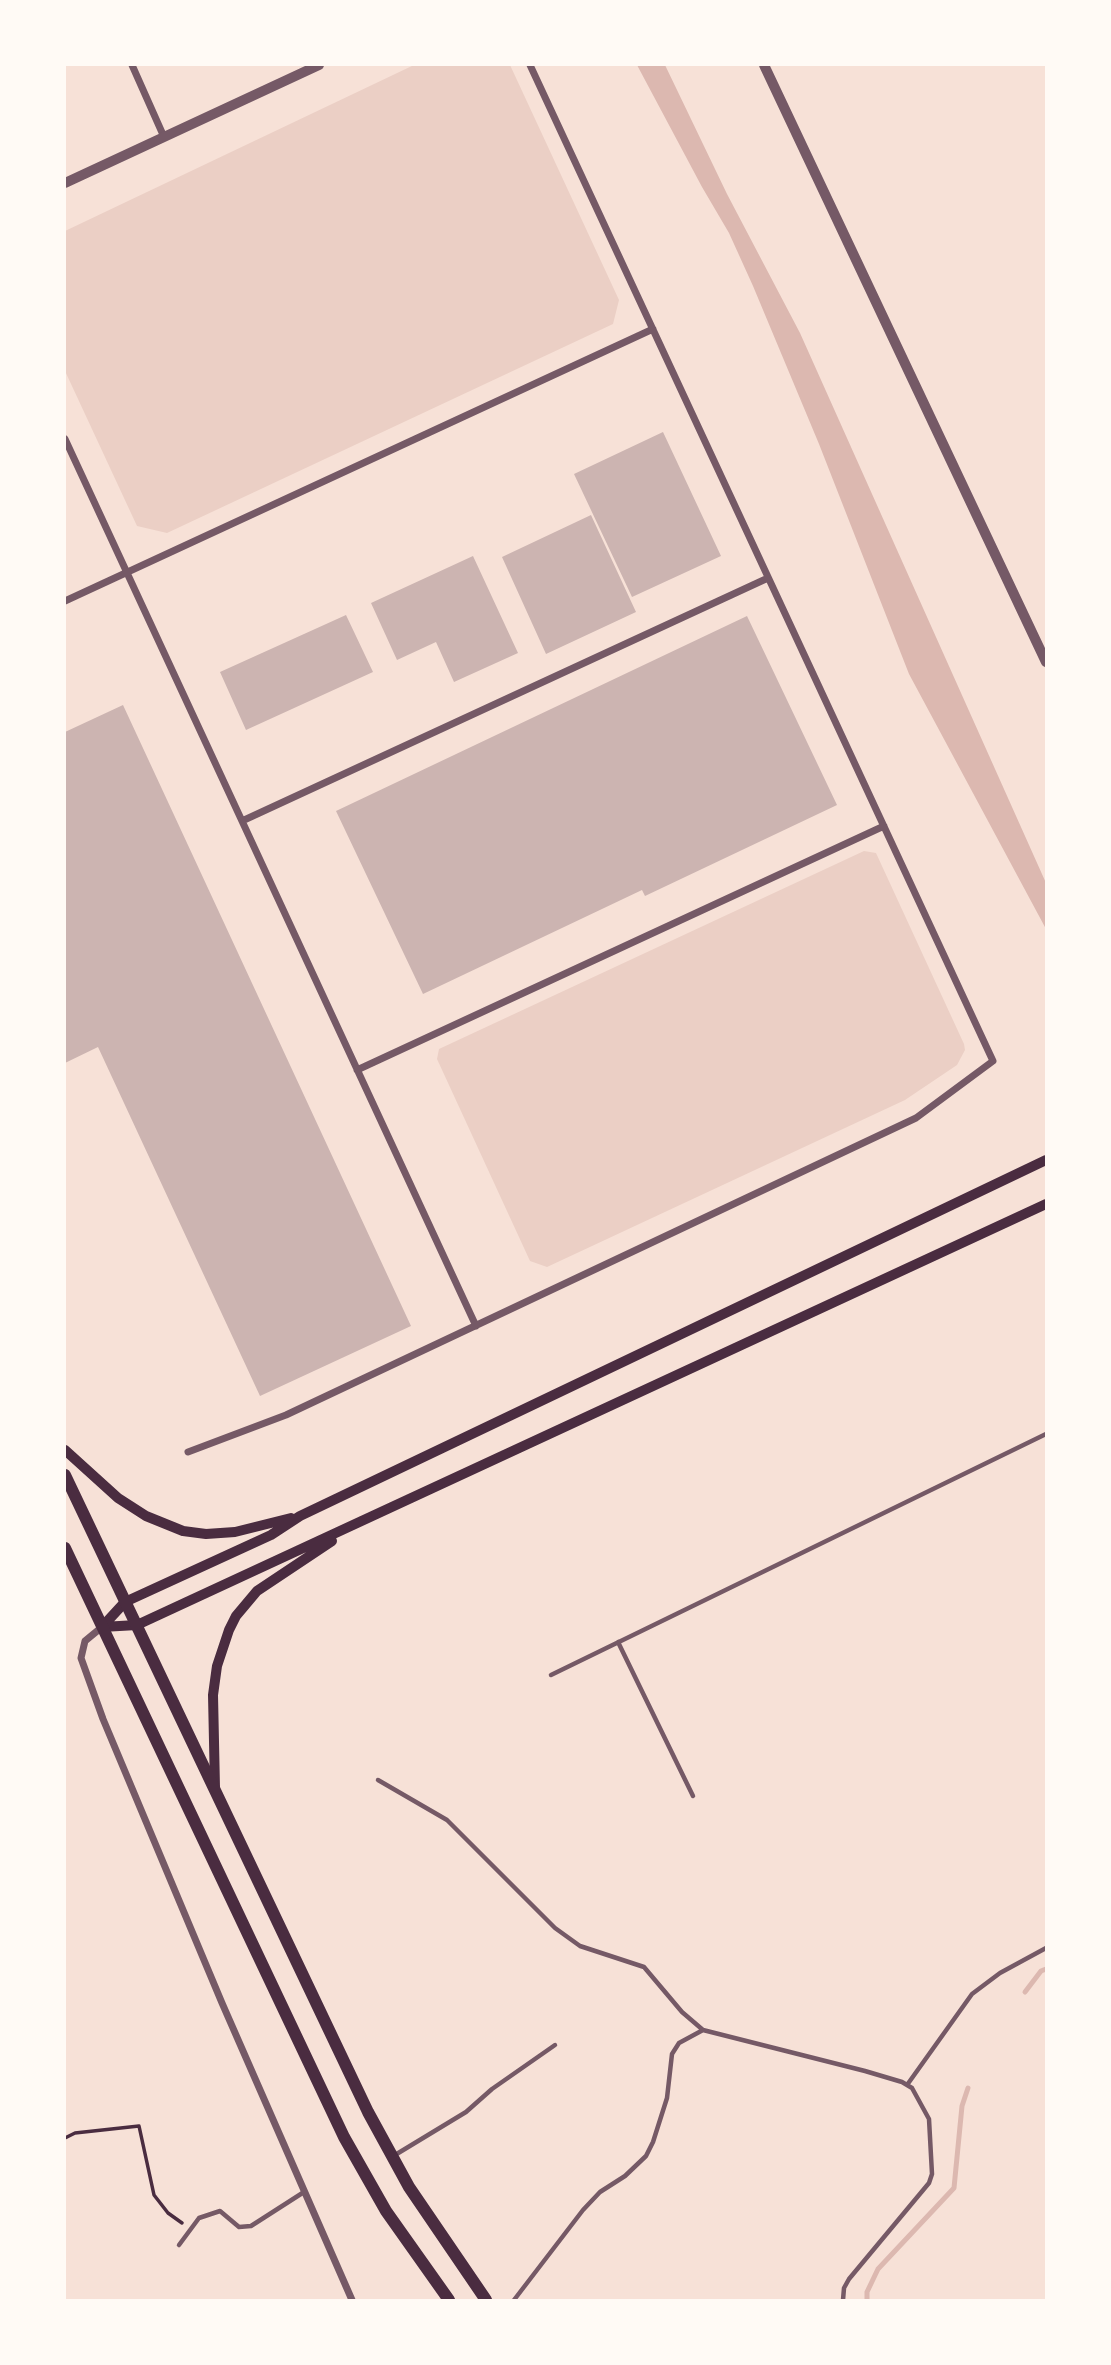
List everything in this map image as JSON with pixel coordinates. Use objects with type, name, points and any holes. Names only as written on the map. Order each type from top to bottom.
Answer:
[{"type":"main road","points":[[102,1627],[125,1602],[271,1535],[300,1516],[1046,1160]]},
{"type":"main road","points":[[102,1627],[136,1625],[1046,1204]]},
{"type":"main road","points":[[65,1450],[118,1498],[146,1516],[183,1531],[206,1534],[235,1532],[300,1516]]},
{"type":"main road","points":[[65,1475],[392,2158],[485,2300]]},
{"type":"main road","points":[[215,1791],[213,1695],[224,1642],[236,1616],[248,1600],[271,1580],[361,1521]]},
{"type":"main road","points":[[65,1548],[344,2137],[386,2211],[449,2300]]},
{"type":"street","points":[[132,65],[164,137]]},
{"type":"street","points":[[65,183],[319,65]]},
{"type":"street","points":[[188,1452],[286,1415],[916,1118],[993,1061],[530,65]]},
{"type":"street","points":[[764,65],[1046,662]]},
{"type":"street","points":[[65,601],[653,329]]},
{"type":"street","points":[[65,439],[476,1326]]},
{"type":"street","points":[[242,821],[768,578]]},
{"type":"street","points":[[357,1070],[884,826]]},
{"type":"street","points":[[102,1627],[85,1641],[81,1658],[103,1719],[222,2004],[352,2300]]},
{"type":"lane","points":[[551,1675],[1046,1434]]},
{"type":"lane","points":[[618,1642],[693,1796]]},
{"type":"lane","points":[[378,1780],[447,1820],[555,1928],[580,1946],[644,1967],[682,2012],[703,2030],[865,2071],[912,2088],[929,2119],[932,2174],[929,2183],[849,2279],[844,2288],[843,2300]]},
{"type":"lane","points":[[907,2085],[972,1994],[1000,1973],[1046,1948]]},
{"type":"lane","points":[[514,2300],[583,2210],[600,2192],[625,2176],[646,2156],[667,2098],[672,2053],[679,2043],[703,2030]]},
{"type":"lane","points":[[392,2158],[466,2112],[492,2089],[555,2045]]},
{"type":"lane","points":[[179,2245],[199,2218],[220,2211],[239,2227],[251,2226],[305,2192]]},
{"type":"path","points":[[65,2138],[75,2133],[139,2126],[154,2195],[168,2213],[189,2228]]},
{"type":"shaded area","points":[[414,65],[510,65],[619,300],[613,324],[167,533],[137,526],[65,371],[65,231]]},
{"type":"shaded area","points":[[637,65],[665,65],[727,194],[800,333],[1046,883],[1046,929],[909,674],[819,444],[753,286],[729,233]]},
{"type":"shaded area","points":[[864,851],[876,853],[964,1044],[965,1050],[957,1065],[905,1100],[547,1267],[530,1261],[437,1059],[439,1049]]},
{"type":"building","points":[[663,432],[721,556],[632,597],[574,474]]},
{"type":"building","points":[[591,515],[636,612],[546,654],[502,557]]},
{"type":"building","points":[[473,556],[518,653],[454,682],[436,642],[397,660],[371,603]]},
{"type":"building","points":[[346,615],[373,672],[246,730],[220,672]]},
{"type":"building","points":[[747,616],[837,805],[645,896],[642,890],[423,994],[336,811]]},
{"type":"building","points":[[123,705],[411,1326],[260,1396],[98,1047],[65,1063],[65,732]]},
{"type":"waterway","points":[[1025,1992],[1041,1971],[1046,1969]]},
{"type":"waterway","points":[[867,2300],[867,2292],[878,2269],[954,2188],[962,2106],[968,2088]]}]
